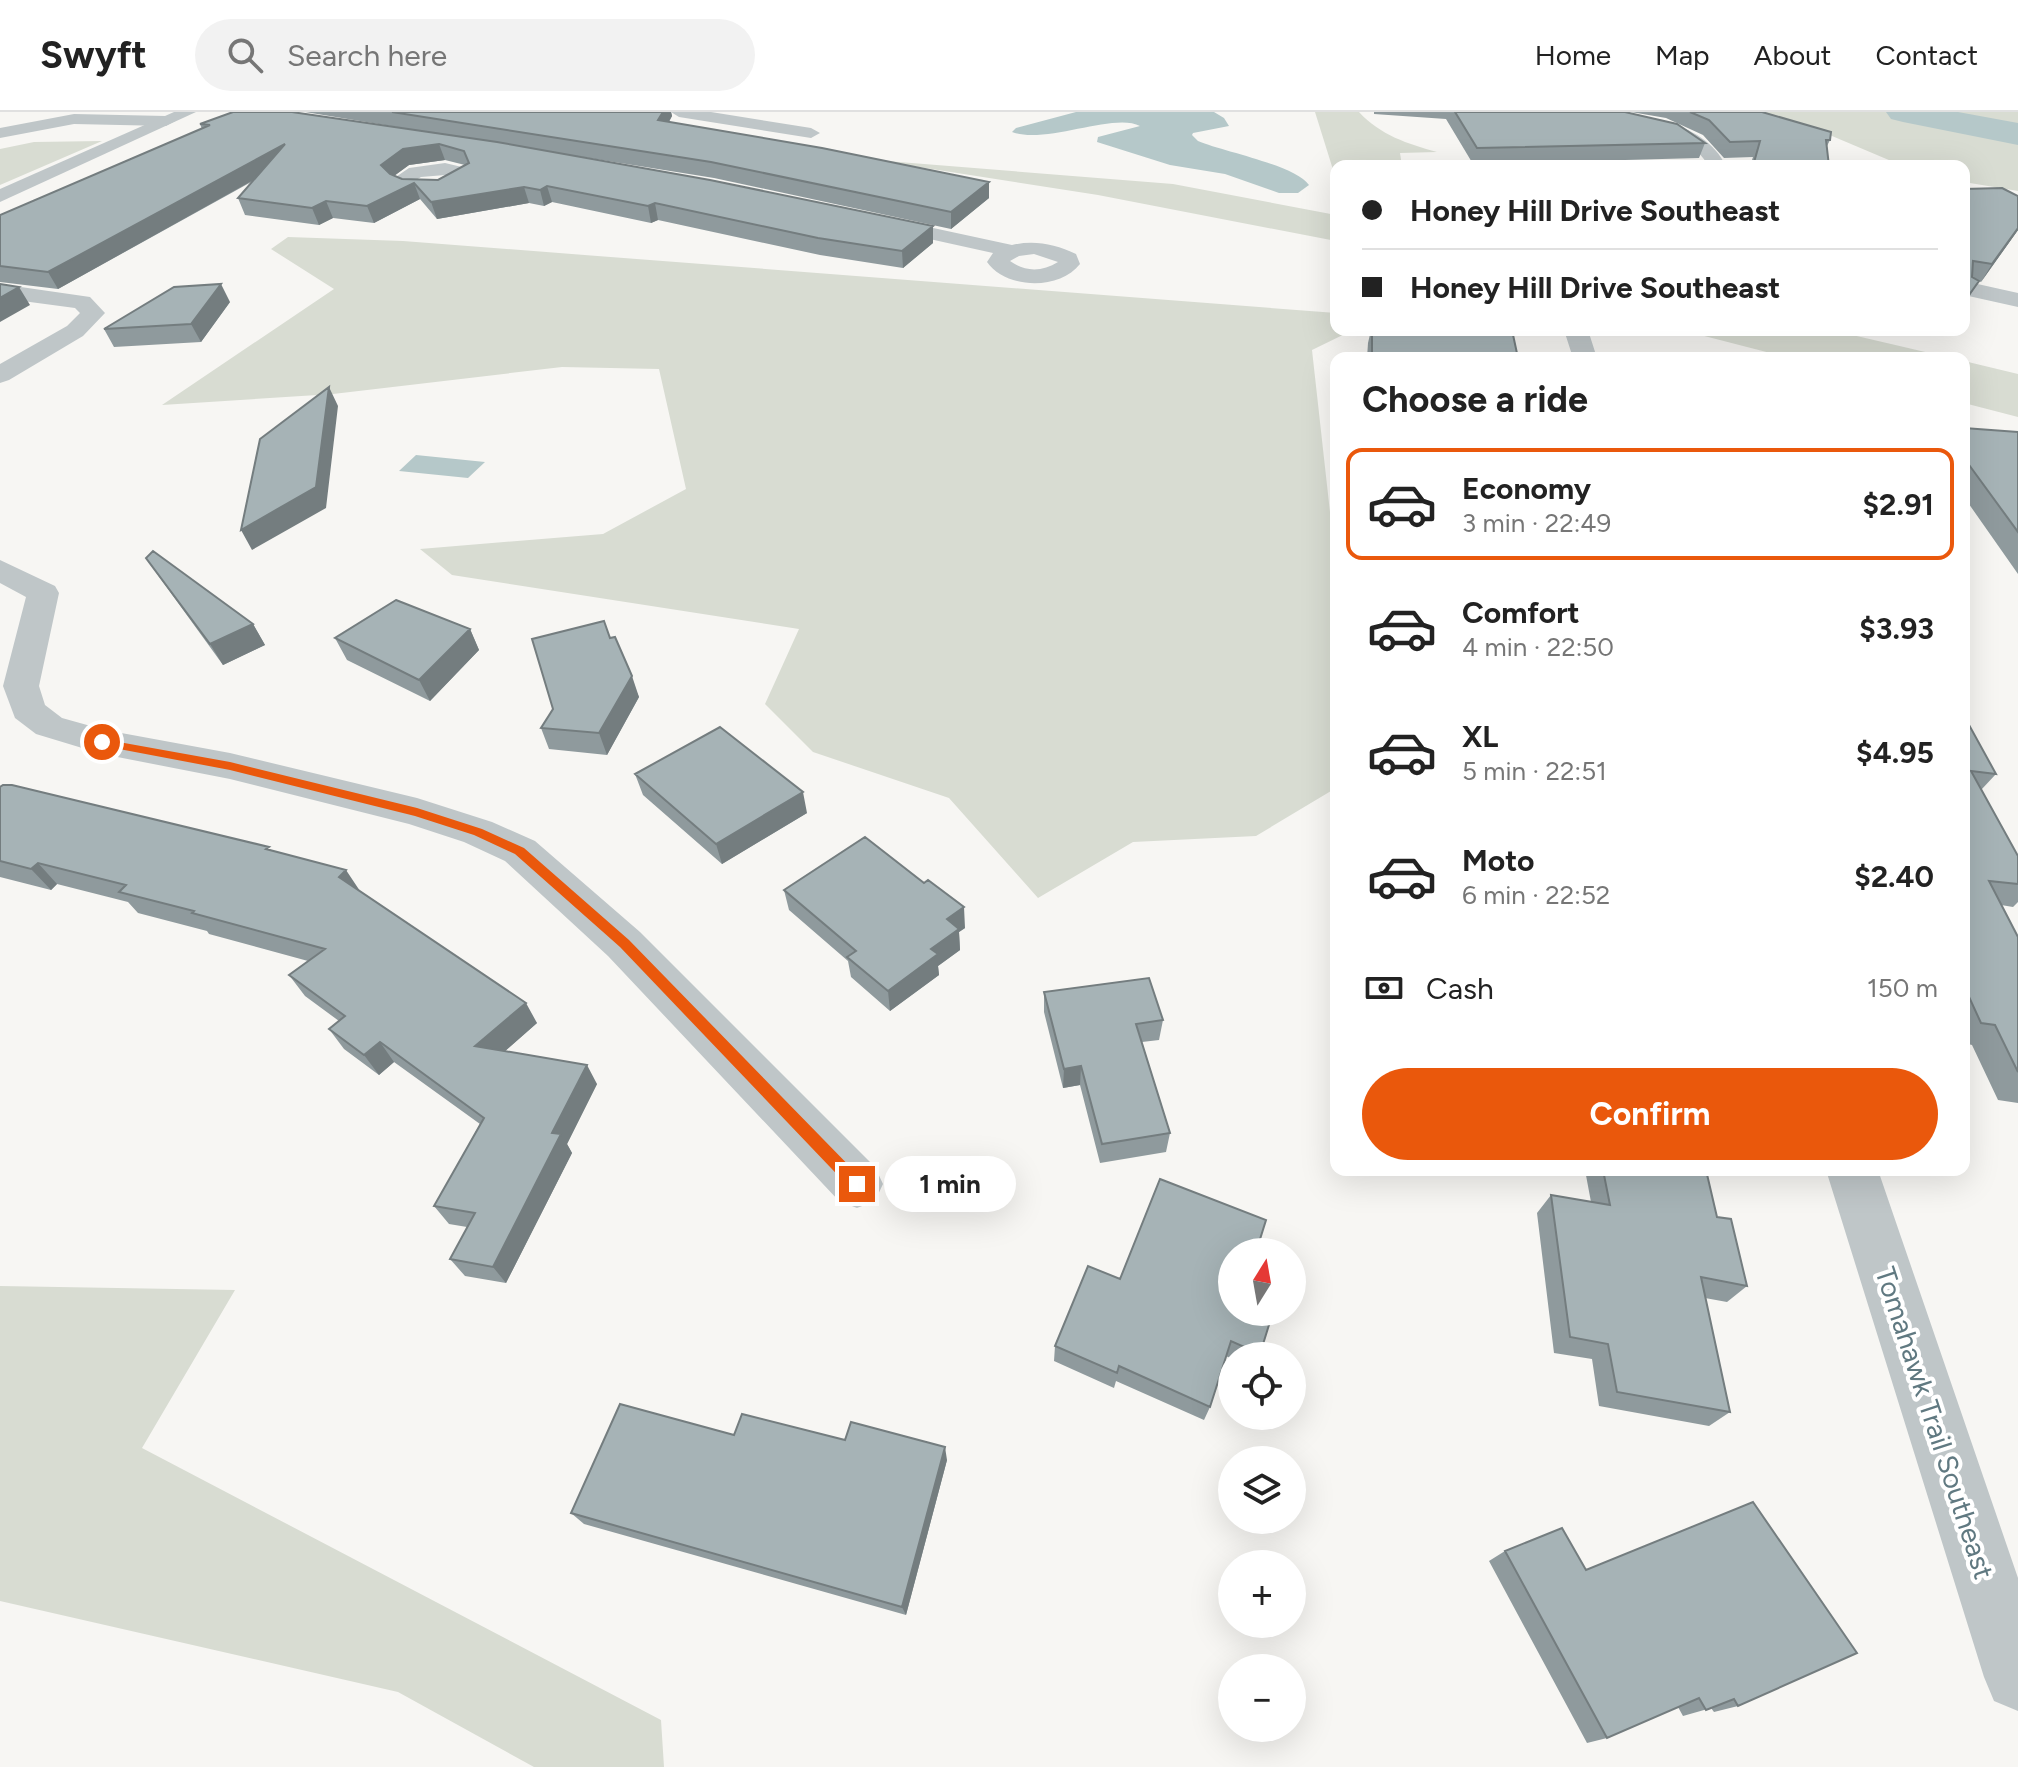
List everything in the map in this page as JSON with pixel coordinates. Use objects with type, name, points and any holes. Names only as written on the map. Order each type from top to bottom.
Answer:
[{"type":"street","points":[[0,196],[188,112]]},
{"type":"street","points":[[679,112],[811,133]]},
{"type":"street","points":[[1594,112],[1677,133],[1704,145],[1716,160]]},
{"type":"street","points":[[0,133],[74,119],[166,121]]},
{"type":"street","points":[[453,170],[475,161]]},
{"type":"street","points":[[847,216],[1012,251]]},
{"type":"street","points":[[1970,289],[2018,300]]},
{"type":"street","points":[[0,291],[82,302],[93,313],[75,331],[0,375]]},
{"type":"street","points":[[0,570],[43,593],[21,686],[28,710],[49,726],[102,742],[230,766],[417,812],[478,832],[520,851],[624,944],[857,1184]]},
{"type":"street","name":"Tomahawk Trail Southeast","points":[[1854,1176],[2018,1677]]},
{"type":"shaded area","points":[[1076,112],[1214,112],[1224,118],[1229,126],[1193,133],[1198,141],[1275,165],[1309,185],[1298,193],[1279,193],[1225,174],[1170,165],[1097,142],[1098,137],[1140,126],[1128,123],[1042,135],[1012,132],[1016,128]]},
{"type":"shaded area","points":[[1315,112],[1359,112],[1385,133],[1437,152],[1400,153],[1401,160],[1330,160]]},
{"type":"shaded area","points":[[1758,112],[2018,112],[2018,191],[1970,183],[1970,160],[1889,160],[1806,125]]},
{"type":"shaded area","points":[[102,141],[0,185],[0,149],[34,142]]},
{"type":"shaded area","points":[[874,160],[1173,184],[1330,214],[1330,240],[1098,195]]},
{"type":"shaded area","points":[[288,237],[403,241],[1330,313],[1330,336],[1341,336],[1312,350],[1330,512],[1330,792],[1256,836],[1133,842],[1038,898],[949,798],[813,752],[765,704],[799,629],[452,575],[420,549],[603,534],[686,489],[659,369],[562,367],[333,394],[162,405],[334,289],[271,249]]},
{"type":"shaded area","points":[[1704,336],[1857,336],[1925,352],[1767,352]]},
{"type":"shaded area","points":[[1970,362],[2018,374],[2018,417],[1970,405]]},
{"type":"shaded area","points":[[416,455],[485,462],[468,478],[399,471]]},
{"type":"shaded area","points":[[0,1286],[235,1290],[142,1448],[661,1720],[664,1767],[534,1767],[398,1692],[0,1601]]},
{"type":"building","points":[[233,112],[292,112],[497,142],[710,180],[933,226],[902,251],[818,238],[655,203],[648,206],[547,186],[540,190],[524,187],[431,202],[414,183],[367,206],[326,201],[312,208],[238,198],[285,144],[48,272],[0,266],[0,215],[210,125],[200,124]],"holes":[[[439,144],[464,151],[469,163],[438,180],[402,179],[390,174],[381,165],[403,149]]]},
{"type":"building","points":[[392,112],[663,112],[658,120],[822,148],[989,182],[951,212],[711,162]]},
{"type":"building","points":[[1455,112],[1625,112],[1677,124],[1705,143],[1477,148]]},
{"type":"building","points":[[1690,112],[1762,112],[1831,132],[1830,140],[1826,140],[1828,160],[1755,160],[1760,141],[1730,142],[1709,120]]},
{"type":"building","points":[[2002,188],[2018,196],[2018,228],[1992,264],[1973,261],[1972,277],[1979,281],[1970,294],[1970,189]]},
{"type":"building","points":[[0,284],[19,287],[0,298]]},
{"type":"building","points":[[221,284],[191,324],[104,329],[174,287]]},
{"type":"building","points":[[1372,336],[1513,336],[1517,352],[1372,352]]},
{"type":"building","points":[[329,387],[316,487],[241,530],[260,439]]},
{"type":"building","points":[[1970,428],[2018,432],[2018,532],[1970,466]]},
{"type":"building","points":[[153,551],[253,624],[210,644],[146,558]]},
{"type":"building","points":[[396,600],[470,629],[419,680],[335,638]]},
{"type":"building","points":[[604,621],[610,638],[615,637],[632,676],[599,733],[541,728],[553,709],[532,639]]},
{"type":"building","points":[[720,727],[803,792],[716,844],[635,774]]},
{"type":"building","points":[[1970,727],[1996,774],[1971,771],[2018,856],[2018,884],[1989,881],[2018,937],[2018,1072],[1995,1025],[1981,1023],[1970,999]]},
{"type":"building","points":[[3,785],[269,847],[266,849],[346,870],[339,877],[526,1003],[475,1046],[587,1065],[552,1133],[561,1134],[493,1267],[450,1259],[475,1213],[434,1206],[484,1118],[380,1042],[364,1055],[329,1029],[345,1016],[289,975],[325,949],[119,892],[126,885],[38,863],[31,869],[0,861],[0,787]]},
{"type":"building","points":[[865,837],[924,883],[928,880],[964,907],[947,919],[959,929],[931,949],[938,954],[888,991],[847,957],[856,951],[784,890]]},
{"type":"building","points":[[1149,978],[1163,1020],[1136,1024],[1170,1133],[1102,1144],[1081,1066],[1064,1069],[1044,992]]},
{"type":"building","points":[[1604,1176],[1707,1176],[1717,1217],[1731,1219],[1747,1286],[1701,1277],[1730,1412],[1617,1392],[1608,1344],[1570,1337],[1551,1195],[1610,1205]]},
{"type":"building","points":[[1160,1179],[1266,1220],[1260,1238],[1218,1238],[1218,1326],[1269,1326],[1264,1342],[1218,1342],[1218,1382],[1210,1407],[1119,1366],[1117,1373],[1055,1346],[1088,1266],[1120,1279]]},
{"type":"building","points":[[620,1404],[734,1435],[742,1414],[845,1440],[851,1422],[945,1447],[902,1607],[571,1513]]},
{"type":"building","points":[[1753,1502],[1857,1653],[1738,1706],[1734,1699],[1706,1710],[1699,1698],[1607,1738],[1505,1551],[1562,1528],[1586,1570]]},
{"type":"waterway","points":[[1903,112],[2018,134]]},
{"type":"route","points":[[102,742],[230,766],[417,812],[478,832],[520,851],[573,895],[624,944],[857,1184]]}]
